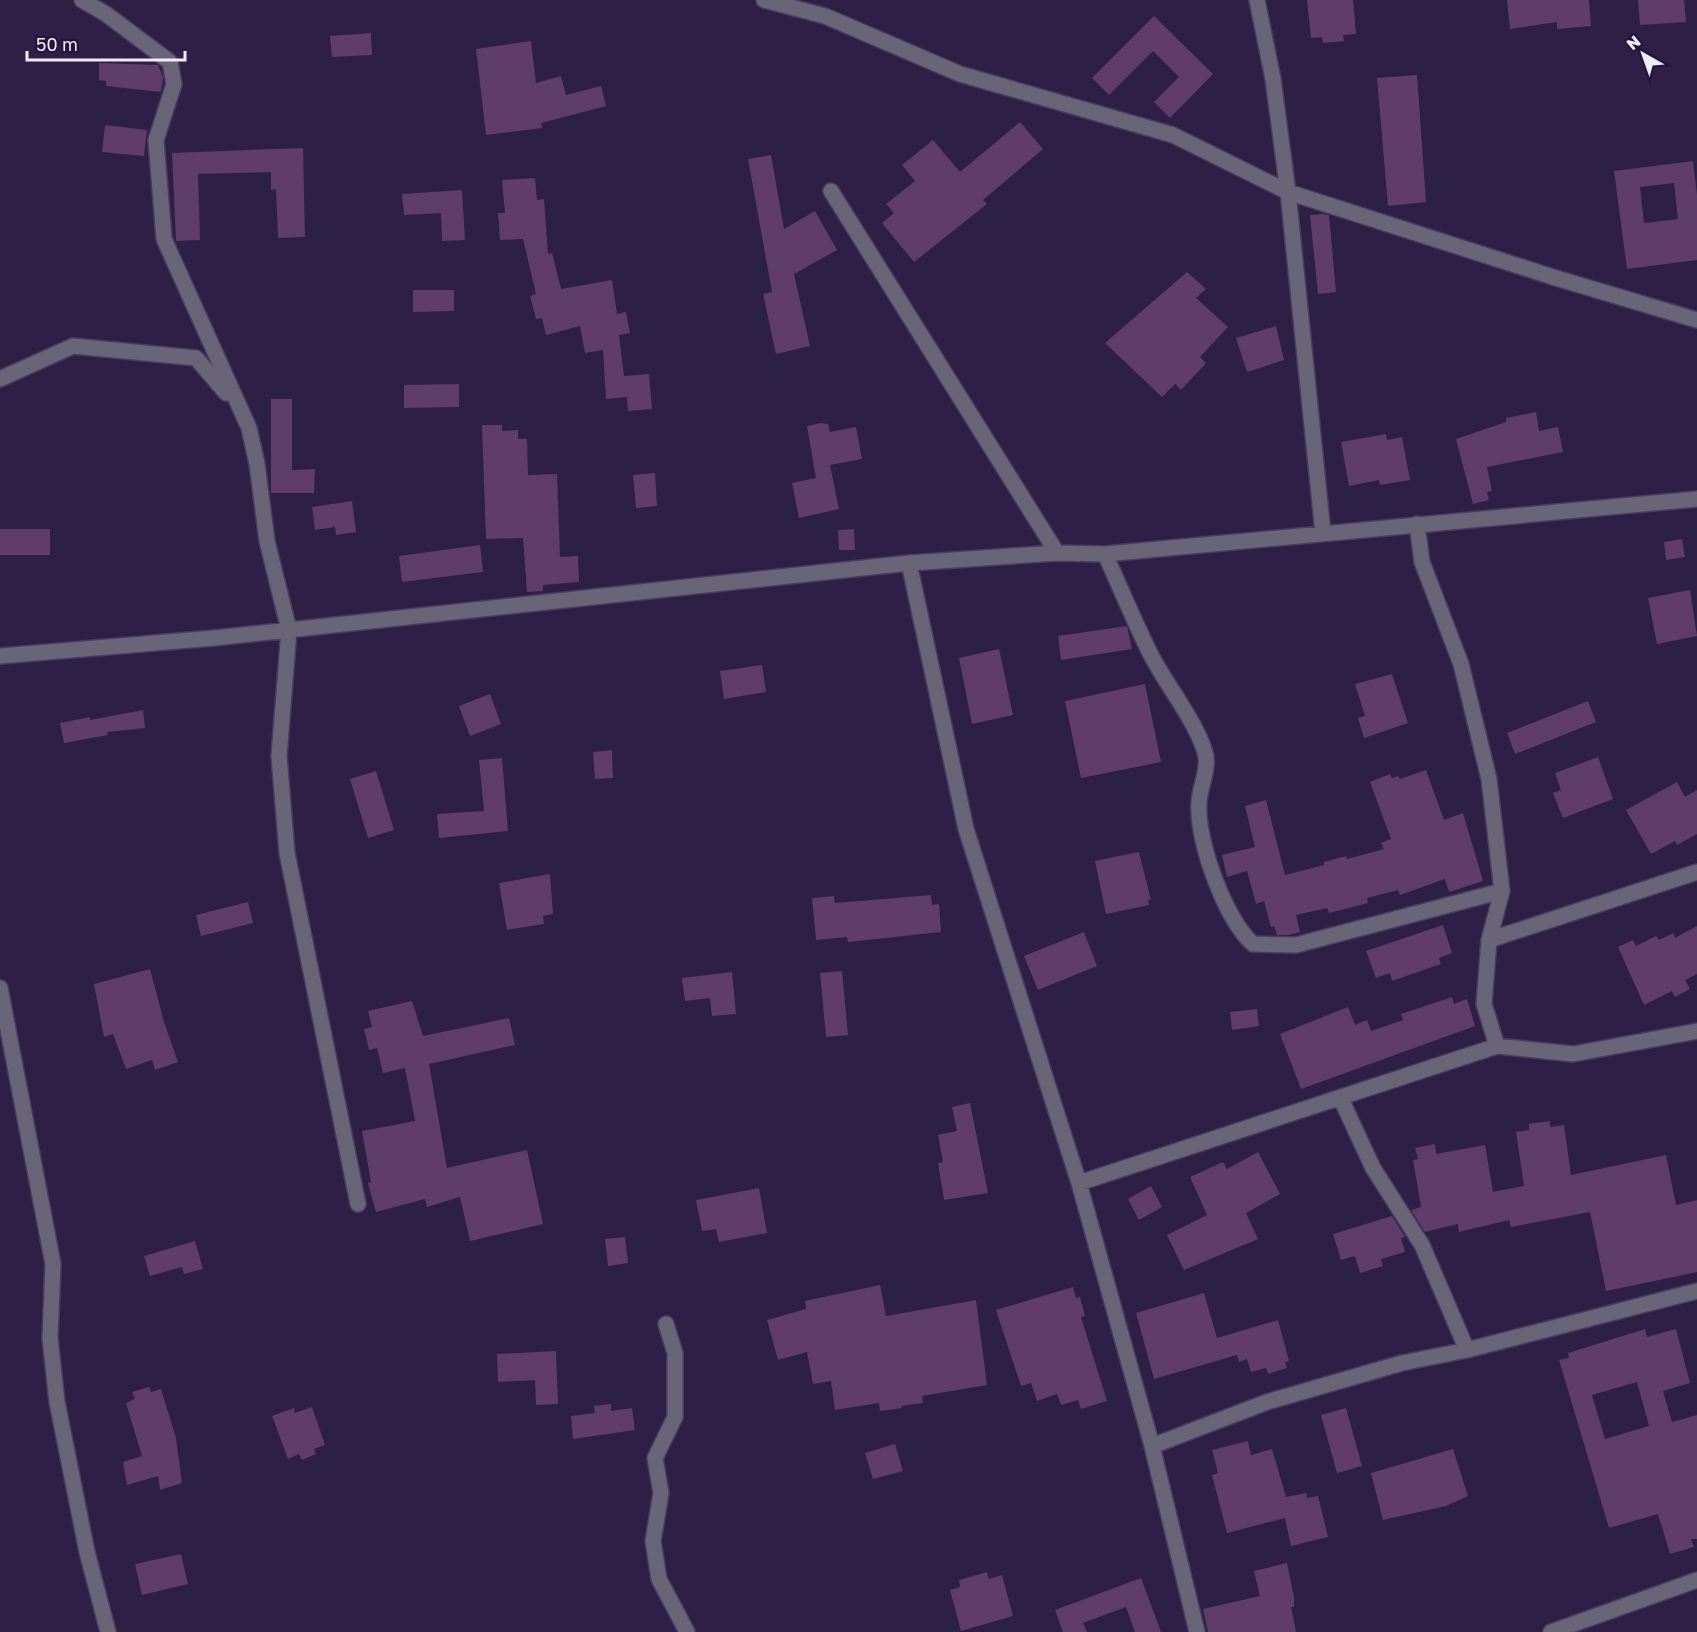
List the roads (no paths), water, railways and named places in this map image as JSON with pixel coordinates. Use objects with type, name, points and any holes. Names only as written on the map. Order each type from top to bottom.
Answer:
[{"type":"street","points":[[82,0],[106,14],[170,62],[174,84],[156,140],[164,239],[249,428],[257,464],[267,541],[289,630],[279,756],[287,853],[358,1204]]},
{"type":"street","points":[[764,0],[825,16],[960,74],[1173,135],[1288,192],[1556,278],[1697,320]]},
{"type":"street","points":[[1257,0],[1273,79],[1288,192],[1323,533]]},
{"type":"street","points":[[831,191],[1057,553]]},
{"type":"street","points":[[0,379],[73,346],[196,358],[222,387],[249,428]]},
{"type":"street","points":[[0,656],[289,630],[909,563],[1057,553],[1105,554],[1697,499]]},
{"type":"street","points":[[1417,524],[1422,562],[1461,664],[1489,779],[1502,891],[1489,940],[1484,1004],[1497,1046]]},
{"type":"street","points":[[1105,554],[1150,654],[1205,750],[1206,769],[1199,802],[1200,832],[1209,866],[1241,933],[1253,944],[1296,945],[1502,891]]},
{"type":"street","points":[[909,563],[966,829],[1078,1183],[1152,1446],[1197,1632]]},
{"type":"street","points":[[1489,940],[1697,872]]},
{"type":"street","points":[[0,988],[53,1264],[50,1338],[57,1402],[87,1552],[108,1632]]},
{"type":"street","points":[[1078,1183],[1341,1099],[1497,1046],[1573,1054],[1697,1031]]},
{"type":"street","points":[[1341,1099],[1373,1168],[1422,1245],[1467,1350]]},
{"type":"street","points":[[1152,1446],[1267,1402],[1402,1364],[1467,1350],[1697,1291]]},
{"type":"street","points":[[666,1324],[675,1353],[675,1417],[656,1458],[661,1493],[653,1541],[659,1579],[687,1632]]},
{"type":"street","points":[[1551,1632],[1697,1580]]},
{"type":"street","points":[[1595,1616],[1597,1632]]}]
